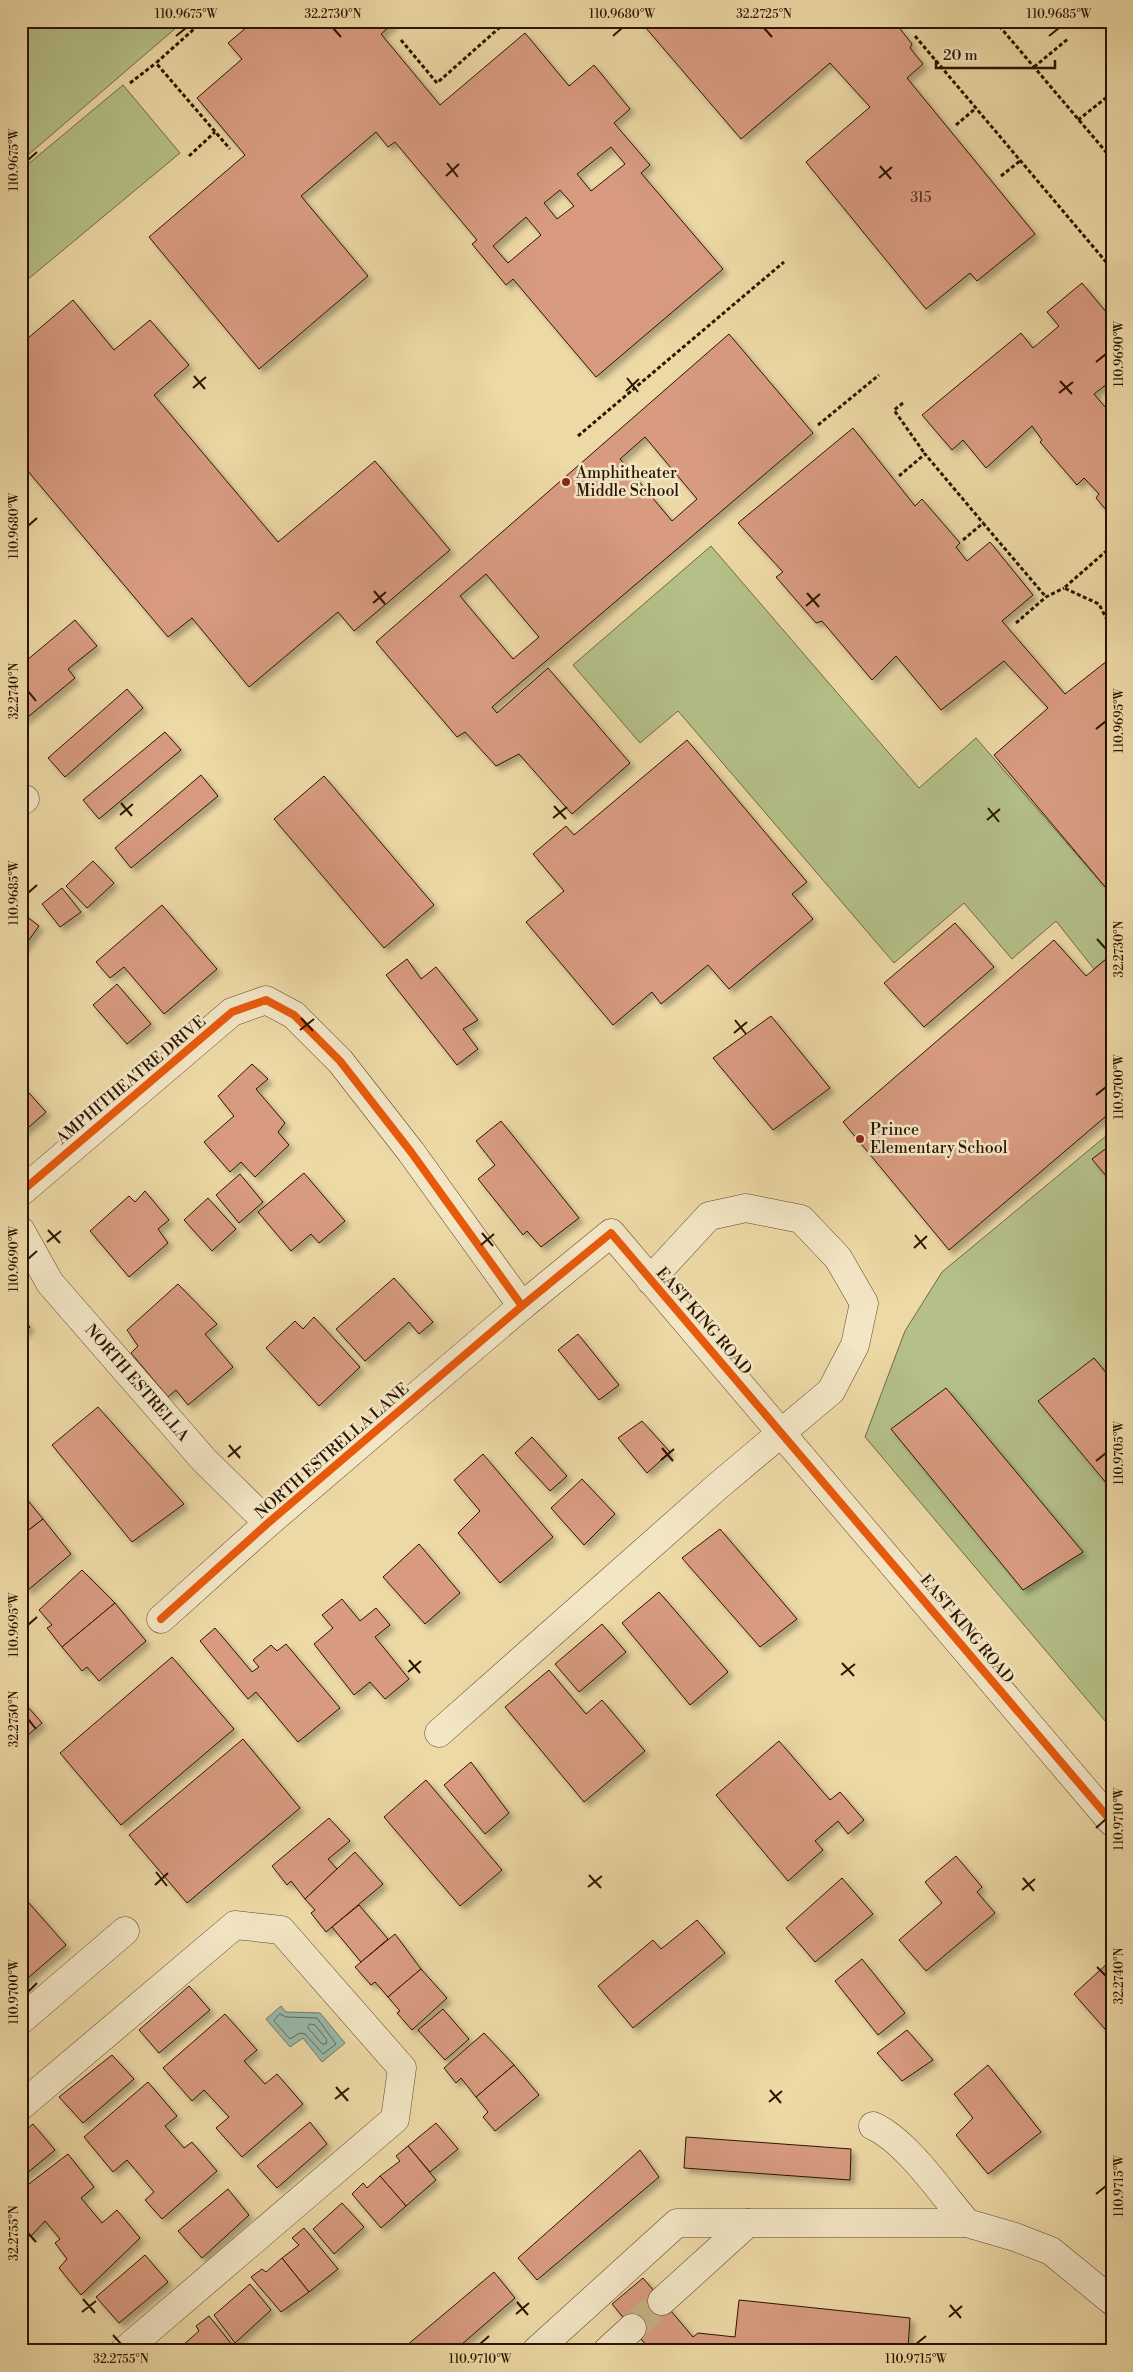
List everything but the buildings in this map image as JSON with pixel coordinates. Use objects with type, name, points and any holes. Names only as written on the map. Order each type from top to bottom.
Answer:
[{"type":"street","name":"AMPHITHEATRE DRIVE","points":[[21,1192],[232,1012],[266,1000],[294,1016],[340,1062],[411,1152],[522,1306]]},
{"type":"street","points":[[438,1733],[831,1391],[855,1345],[864,1303],[838,1258],[801,1219],[746,1208],[708,1216],[650,1280]]},
{"type":"street","name":"NORTH ESTRELLA","points":[[21,1231],[50,1283],[204,1460],[268,1523]]},
{"type":"street","name":"EAST KING ROAD","points":[[522,1306],[611,1233],[1112,1822]]},
{"type":"street","name":"NORTH ESTRELLA LANE","points":[[161,1619],[268,1523],[522,1306]]},
{"type":"street","points":[[21,2106],[235,1925],[281,1930],[402,2068],[395,2119],[124,2351]]},
{"type":"street","points":[[21,2020],[125,1931]]},
{"type":"street","points":[[873,2126],[886,2132],[901,2145],[967,2223]]},
{"type":"street","points":[[536,2351],[677,2223],[967,2223],[1015,2237],[1052,2251],[1112,2302]]},
{"type":"street","points":[[662,2301],[748,2223]]},
{"type":"street","points":[[607,2351],[632,2328]]},
{"type":"path","points":[[130,83],[156,63],[203,21]]},
{"type":"path","points":[[401,40],[437,83],[507,21]]},
{"type":"path","points":[[995,21],[1112,159]]},
{"type":"path","points":[[915,36],[1112,269]]},
{"type":"path","points":[[1034,67],[1069,38]]},
{"type":"path","points":[[156,63],[230,149]]},
{"type":"path","points":[[1078,120],[1112,93]]},
{"type":"path","points":[[956,125],[976,108]]},
{"type":"path","points":[[189,156],[215,132]]},
{"type":"path","points":[[1001,176],[1020,161]]},
{"type":"path","points":[[578,436],[784,262]]},
{"type":"path","points":[[818,426],[879,374]]},
{"type":"path","points":[[903,403],[894,410],[925,454],[1046,597]]},
{"type":"path","points":[[899,476],[925,454]]},
{"type":"path","points":[[963,540],[983,523]]},
{"type":"path","points":[[1016,623],[1046,597],[1064,588],[1112,546]]},
{"type":"path","points":[[1064,588],[1099,604],[1112,630]]},
{"type":"green space","points":[[21,21],[184,21],[21,161]]},
{"type":"green space","points":[[123,85],[180,153],[21,285],[21,170]]},
{"type":"green space","points":[[711,546],[919,788],[976,738],[1112,895],[1112,954],[1094,969],[1056,921],[1012,959],[964,903],[894,963],[678,711],[640,743],[573,665]]},
{"type":"green space","points":[[1112,1131],[1112,1729],[865,1437],[905,1331],[942,1272]]},
{"type":"water","points":[[281,2006],[286,2012],[320,2013],[345,2043],[322,2062],[303,2038],[290,2047],[266,2019]]},
{"type":"tunnel","points":[[632,2328],[662,2301]]},
{"type":"cycle path","points":[[21,1192],[232,1012],[266,1000],[294,1015],[340,1061],[411,1152],[522,1306],[611,1233],[1112,1822]]},
{"type":"cycle path","points":[[161,1619],[268,1523],[522,1306]]},
{"type":"place","name":"Amphitheater Middle School","points":[[566,482]]},
{"type":"place","name":"Prince Elementary School","points":[[860,1139]]}]
